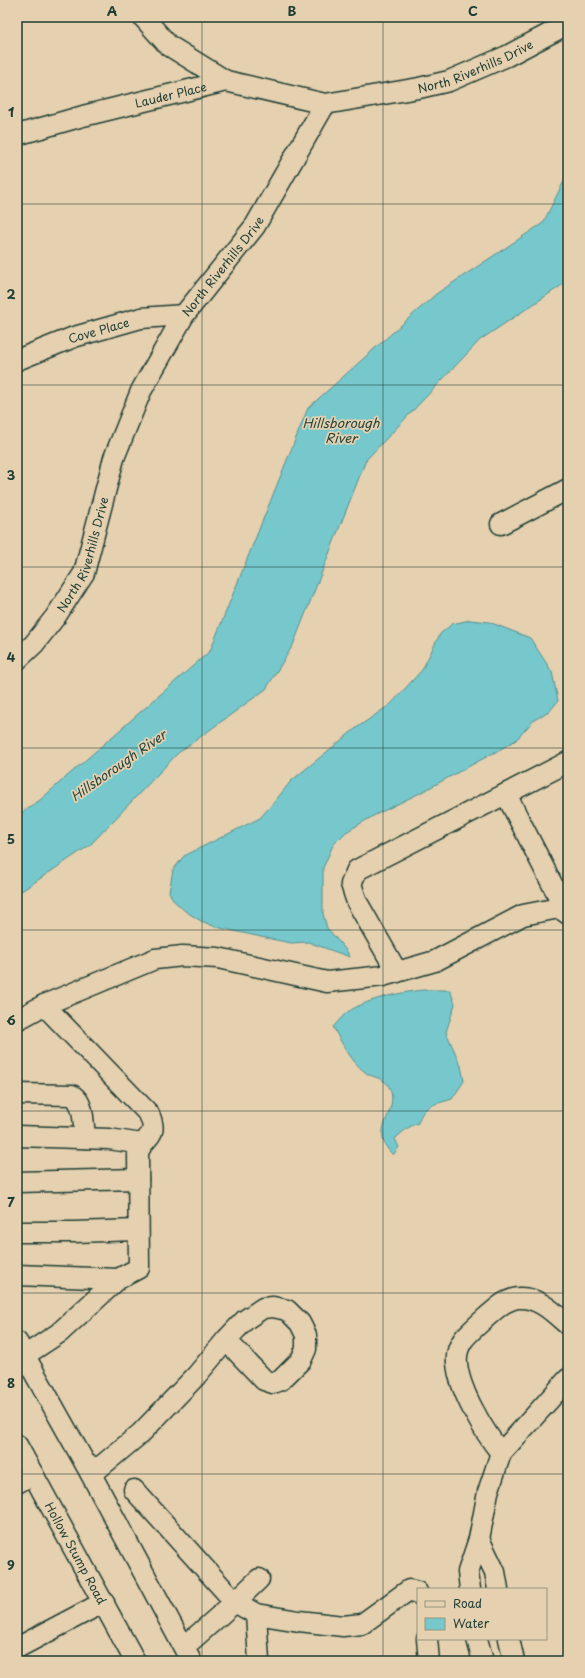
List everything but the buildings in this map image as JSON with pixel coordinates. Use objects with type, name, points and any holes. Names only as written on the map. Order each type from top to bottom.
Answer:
[{"type":"street","points":[[143,17],[168,45],[226,81]]},
{"type":"street","name":"North Riverhills Drive","points":[[17,660],[34,644],[56,616],[84,573],[114,458],[141,391],[184,316],[255,226],[325,104],[419,88],[449,81],[507,56],[568,24]]},
{"type":"street","name":"Lauder Place","points":[[17,135],[83,116],[226,81],[325,104]]},
{"type":"street","name":"Cove Place","points":[[17,360],[74,336],[141,318],[184,316]]},
{"type":"street","points":[[501,524],[568,489]]},
{"type":"street","points":[[397,972],[357,902],[352,884],[357,870],[568,762]]},
{"type":"street","points":[[506,794],[568,912]]},
{"type":"street","points":[[17,1020],[44,1005],[155,958],[183,956],[218,958],[327,982],[383,976],[435,961],[523,915],[559,908],[568,912]]},
{"type":"street","points":[[44,1005],[150,1114],[153,1122],[153,1130],[149,1138],[142,1144],[138,1152],[139,1268],[118,1278],[58,1333],[20,1349],[86,1465],[188,1654],[235,1602],[259,1579]]},
{"type":"street","points":[[17,1094],[72,1095],[78,1099],[81,1106],[85,1138]]},
{"type":"street","points":[[17,1136],[109,1139],[142,1144]]},
{"type":"street","points":[[17,1182],[138,1179]]},
{"type":"street","points":[[17,1232],[138,1230]]},
{"type":"street","points":[[17,1275],[118,1278]]},
{"type":"street","points":[[501,1453],[482,1425],[461,1383],[457,1363],[458,1350],[464,1339],[505,1302],[518,1298],[532,1300],[546,1306],[568,1325]]},
{"type":"street","points":[[86,1465],[99,1468],[141,1433],[196,1376],[226,1340]]},
{"type":"street","points":[[470,1588],[468,1572],[479,1539],[488,1492],[501,1453],[568,1379]]},
{"type":"street","name":"Hollow Stump Road","points":[[17,1445],[25,1478],[104,1602],[135,1661]]},
{"type":"street","points":[[134,1490],[235,1602],[256,1614],[299,1622],[343,1626],[362,1624],[409,1590],[417,1592]]},
{"type":"street","points":[[479,1539],[494,1572],[498,1588]]},
{"type":"street","points":[[17,1648],[104,1602]]},
{"type":"street","points":[[256,1614],[259,1661]]},
{"type":"street","points":[[427,1640],[429,1661]]},
{"type":"street","points":[[477,1640],[483,1661]]},
{"type":"street","points":[[509,1640],[514,1661]]},
{"type":"water","name":"Hillsborough River","points":[[568,173],[568,281],[480,340],[366,460],[293,645],[266,689],[178,753],[90,845],[17,894],[17,816],[40,800],[210,651],[308,408],[436,294],[543,223]]},
{"type":"water","points":[[470,620],[489,622],[530,638],[552,672],[558,701],[549,712],[534,720],[516,740],[420,793],[375,815],[346,832],[333,845],[323,868],[323,914],[327,928],[346,950],[350,957],[308,942],[291,943],[216,927],[201,921],[185,911],[174,901],[169,892],[173,870],[184,856],[260,818],[291,781],[355,729],[391,704],[422,670],[440,634],[452,624]]},
{"type":"water","points":[[424,990],[450,990],[455,1004],[446,1032],[461,1066],[464,1081],[452,1099],[427,1108],[420,1116],[418,1123],[411,1126],[395,1139],[399,1147],[393,1155],[386,1146],[383,1138],[383,1131],[392,1100],[389,1087],[383,1080],[368,1074],[360,1068],[339,1039],[333,1027],[344,1015],[360,1005],[393,995]]}]
